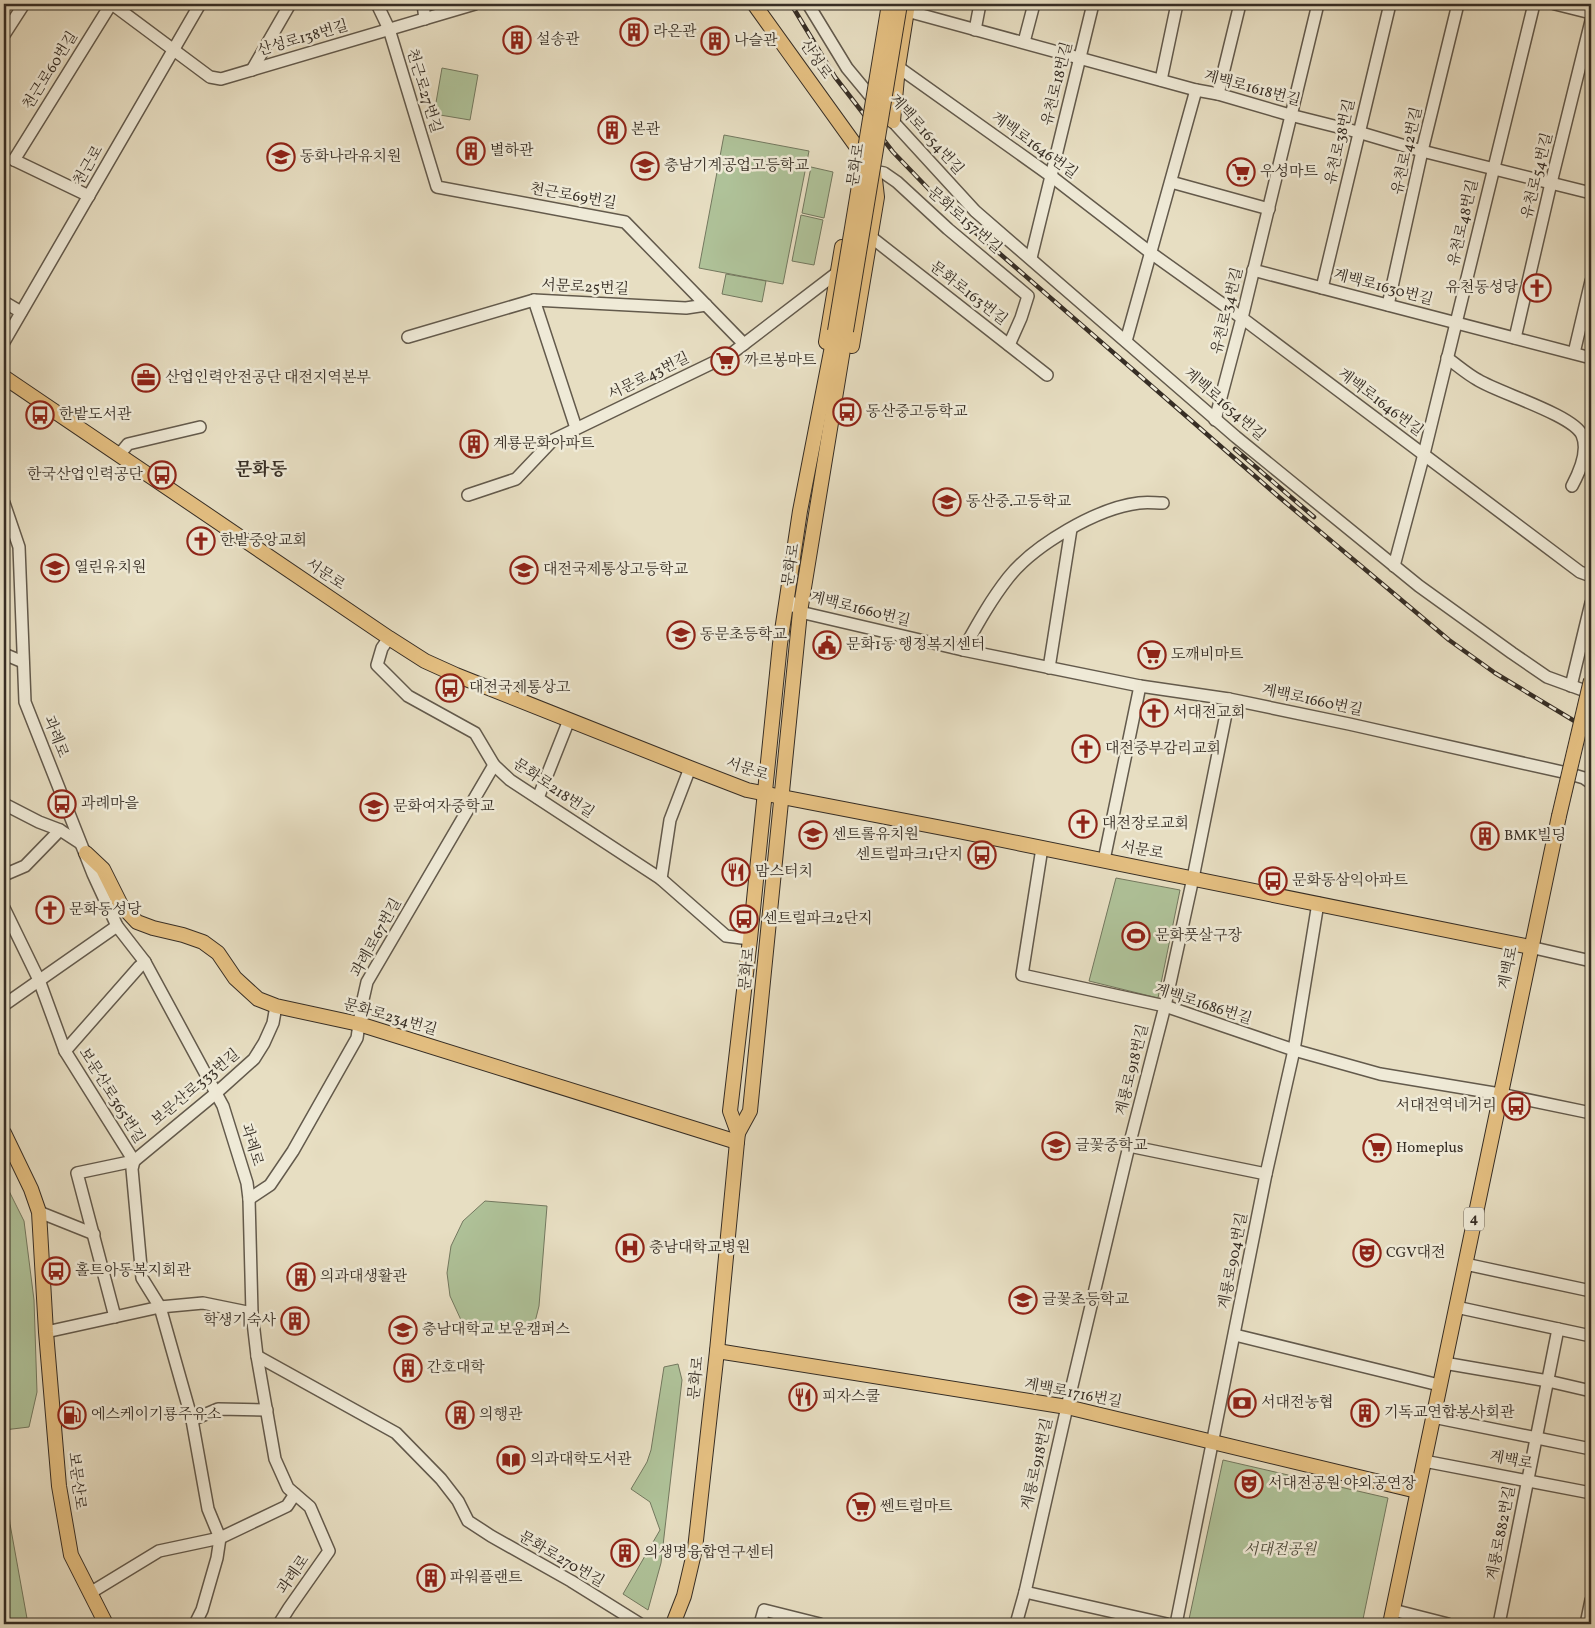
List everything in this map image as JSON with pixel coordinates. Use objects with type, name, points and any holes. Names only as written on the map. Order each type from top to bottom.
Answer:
[{"type":"main road","name":"산성로","points":[[754,4],[848,137]]},
{"type":"main road","points":[[874,100],[878,81],[876,65],[887,4]]},
{"type":"main road","name":"문화로","points":[[737,1137],[750,1111],[800,612],[838,384],[841,331],[887,4]]},
{"type":"main road","points":[[893,121],[905,6]]},
{"type":"main road","name":"문화로","points":[[673,1624],[684,1596],[695,1549],[717,1351],[737,1137],[730,1110],[750,939],[780,644],[800,512],[830,361],[841,331],[905,6]]},
{"type":"main road","points":[[838,384],[849,358],[877,197],[874,171],[848,137]]},
{"type":"main road","points":[[830,361],[826,345],[856,173],[856,160],[848,137]]},
{"type":"main road","name":"서문로","points":[[4,376],[425,661],[747,790],[1104,860],[1530,947]]},
{"type":"main road","name":"계백로","points":[[1392,1617],[1530,947],[1590,688]]},
{"type":"main road","name":"문화로234번길","points":[[83,848],[103,868],[121,905],[137,922],[153,928],[184,934],[203,942],[218,953],[235,978],[258,999],[276,1006],[359,1024],[737,1137]]},
{"type":"main road","name":"보문산로","points":[[4,1133],[31,1189],[39,1212],[46,1332],[59,1486],[71,1554],[106,1624]]},
{"type":"main road","name":"계백로1716번길","points":[[717,1351],[1067,1407],[1417,1491]]},
{"type":"street","points":[[4,35],[24,4]]},
{"type":"street","name":"산성로138번길","points":[[111,4],[210,77],[221,79],[475,4]]},
{"type":"street","name":"천근로60번길","points":[[89,196],[9,161],[111,4]]},
{"type":"street","name":"천근로","points":[[4,342],[200,4]]},
{"type":"street","points":[[252,70],[290,4]]},
{"type":"street","name":"천근로27번길","points":[[377,4],[389,29],[437,187]]},
{"type":"street","points":[[423,4],[425,19]]},
{"type":"street","name":"계백로1654번길","points":[[808,4],[847,68],[975,211],[1032,258],[1215,420],[1394,566],[1547,677],[1571,686],[1590,688]]},
{"type":"street","points":[[975,30],[980,4]]},
{"type":"street","points":[[1024,42],[1034,4]]},
{"type":"street","name":"유천로18번길","points":[[1032,258],[1093,4]]},
{"type":"street","points":[[1161,80],[1178,4]]},
{"type":"street","points":[[1218,94],[1240,4]]},
{"type":"street","name":"유천로34번길","points":[[1215,420],[1254,270],[1318,4]]},
{"type":"street","name":"유천로38번길","points":[[1322,288],[1390,4]]},
{"type":"street","name":"유천로42번길","points":[[1388,305],[1422,151],[1458,4]]},
{"type":"street","name":"유천로48번길","points":[[1394,566],[1424,454],[1492,168],[1534,4]]},
{"type":"street","points":[[1555,4],[1591,14]]},
{"type":"street","name":"계백로1618번길","points":[[905,6],[975,30],[1080,59],[1196,90],[1218,94],[1422,151],[1591,193]]},
{"type":"street","name":"유천로54번길","points":[[1515,338],[1591,21]]},
{"type":"street","name":"계백로1646번길","points":[[898,67],[1051,176],[1151,253],[1242,318],[1580,572],[1591,576]]},
{"type":"street","points":[[1126,341],[1196,90]]},
{"type":"street","points":[[856,173],[874,171]]},
{"type":"street","name":"문화로157번길","points":[[874,171],[884,173],[897,182],[948,229],[1028,296],[1009,345]]},
{"type":"street","points":[[1171,182],[1268,209]]},
{"type":"street","name":"천근로69번길","points":[[437,187],[625,222],[744,344]]},
{"type":"street","name":"문화로163번길","points":[[871,237],[1047,375]]},
{"type":"street","name":"계백로1630번길","points":[[1254,270],[1591,358]]},
{"type":"street","name":"서문로43번길","points":[[468,495],[516,479],[553,440],[731,354],[838,272]]},
{"type":"street","points":[[1574,353],[1591,281]]},
{"type":"street","points":[[534,300],[576,428]]},
{"type":"street","name":"서문로25번길","points":[[408,336],[534,300],[686,308],[706,305]]},
{"type":"street","points":[[4,302],[21,312]]},
{"type":"street","points":[[1447,358],[1478,380],[1555,415],[1570,423],[1581,433],[1584,445],[1583,458],[1572,486]]},
{"type":"street","points":[[119,455],[128,444],[200,426]]},
{"type":"street","name":"과례로","points":[[4,503],[19,547],[25,702],[93,874],[117,926],[145,962],[222,1106],[247,1183],[252,1313],[257,1356],[275,1459],[288,1488],[310,1507],[329,1551],[279,1624]]},
{"type":"street","points":[[963,650],[985,609],[1009,577],[1038,549],[1071,529],[1105,512],[1139,503],[1162,503]]},
{"type":"street","points":[[1049,668],[1071,529]]},
{"type":"street","name":"계백로1660번길","points":[[787,597],[800,612],[963,650],[1140,686],[1229,699],[1348,724],[1567,773],[1591,782]]},
{"type":"street","points":[[1571,686],[1591,603]]},
{"type":"street","name":"문화로218번길","points":[[389,638],[382,648],[377,665],[408,696],[475,733],[494,765],[510,780],[661,879],[726,936],[750,939]]},
{"type":"street","points":[[4,654],[23,662]]},
{"type":"street","points":[[1104,860],[1140,686]]},
{"type":"street","name":"계룡로918번길","points":[[1016,1624],[1129,1146],[1165,1006],[1229,699]]},
{"type":"street","points":[[538,798],[569,720]]},
{"type":"street","name":"과례로67번길","points":[[249,1200],[270,1185],[293,1151],[358,1038],[368,982],[494,765]]},
{"type":"street","points":[[661,879],[670,820],[690,768]]},
{"type":"street","points":[[4,804],[39,822],[60,830],[83,848]]},
{"type":"street","points":[[4,875],[25,866],[60,830]]},
{"type":"street","name":"계백로1686번길","points":[[1042,848],[1022,974],[1165,1006],[1294,1050],[1380,1074],[1500,1094],[1591,1113]]},
{"type":"street","name":"계룡로904번길","points":[[1176,1624],[1266,1174],[1294,1050],[1318,903]]},
{"type":"street","name":"보문산로365번길","points":[[4,908],[39,980],[65,1051],[134,1161],[132,1169],[142,1278],[160,1307],[192,1420],[208,1509],[220,1538]]},
{"type":"street","points":[[4,1005],[117,926]]},
{"type":"street","points":[[1530,947],[1591,961]]},
{"type":"street","points":[[65,1051],[145,962]]},
{"type":"street","name":"보문산로333번길","points":[[115,1317],[77,1173],[134,1161],[215,1094],[254,1059],[264,1043],[276,1006]]},
{"type":"street","points":[[1129,1146],[1266,1174]]},
{"type":"street","points":[[39,1212],[94,1234]]},
{"type":"street","points":[[1465,1264],[1591,1291]]},
{"type":"street","points":[[46,1332],[160,1307],[203,1303],[252,1313]]},
{"type":"street","points":[[1456,1307],[1591,1336]]},
{"type":"street","name":"계룡로882번길","points":[[1499,1624],[1558,1329]]},
{"type":"street","points":[[1235,1335],[1439,1385]]},
{"type":"street","name":"문화로270번길","points":[[257,1356],[396,1433],[441,1479],[458,1501],[468,1521],[640,1624]]},
{"type":"street","points":[[1444,1363],[1548,1381],[1591,1391]]},
{"type":"street","points":[[192,1420],[218,1409],[267,1410]]},
{"type":"street","name":"계백로","points":[[1433,1417],[1591,1449]]},
{"type":"street","name":"계백로","points":[[1424,1461],[1591,1493]]},
{"type":"street","points":[[90,1593],[159,1551],[220,1538],[286,1506],[295,1494]]},
{"type":"street","points":[[194,1624],[202,1610],[217,1558],[220,1538]]},
{"type":"street","points":[[1025,1592],[1167,1624]]},
{"type":"street","points":[[1586,1624],[1591,1605]]},
{"type":"street","points":[[760,1624],[764,1610],[820,1624]]},
{"type":"street","name":"계백로","points":[[1392,1617],[1448,1624]]},
{"type":"green space","points":[[442,68],[478,75],[470,120],[434,114]]},
{"type":"green space","points":[[724,135],[809,151],[783,284],[699,268]]},
{"type":"green space","points":[[811,167],[833,172],[824,218],[802,213]]},
{"type":"green space","points":[[801,215],[823,220],[814,265],[792,261]]},
{"type":"green space","points":[[726,274],[766,281],[762,302],[722,294]]},
{"type":"green space","name":"문화풋살구장","points":[[1116,878],[1180,890],[1158,998],[1089,981]]},
{"type":"green space","points":[[4,1185],[6,1185],[24,1221],[34,1300],[37,1392],[29,1427],[4,1430]]},
{"type":"green space","points":[[485,1201],[547,1206],[539,1306],[533,1330],[497,1334],[461,1320],[450,1296],[447,1273],[451,1246],[463,1221]]},
{"type":"green space","points":[[678,1364],[682,1380],[661,1563],[648,1610],[623,1594],[660,1530],[650,1502],[631,1489],[647,1462],[651,1450],[664,1367]]},
{"type":"green space","name":"서대전공원","points":[[1223,1460],[1388,1498],[1362,1624],[1188,1624]]},
{"type":"green space","points":[[4,1461],[10,1524],[28,1624],[4,1624]]},
{"type":"railway","points":[[791,4],[835,77],[893,152],[944,205],[1279,497],[1449,640],[1495,673],[1591,731]]},
{"type":"railway","points":[[1235,449],[1314,517]]},
{"type":"place","name":"라온관","points":[[634,32]]},
{"type":"place","name":"설송관","points":[[517,40]]},
{"type":"place","name":"나슬관","points":[[715,41]]},
{"type":"place","name":"본관","points":[[612,130]]},
{"type":"place","name":"별하관","points":[[471,151]]},
{"type":"place","name":"동화나라유치원","points":[[281,157]]},
{"type":"place","name":"충남기계공업고등학교","points":[[645,166]]},
{"type":"place","name":"우성마트","points":[[1241,172]]},
{"type":"place","name":"유천동성당","points":[[1537,288]]},
{"type":"place","name":"까르봉마트","points":[[725,361]]},
{"type":"place","name":"산업인력안전공단 대전지역본부","points":[[146,378]]},
{"type":"place","name":"동산중고등학교","points":[[847,412]]},
{"type":"place","name":"한밭도서관","points":[[40,415]]},
{"type":"place","name":"계룡문화아파트","points":[[474,444]]},
{"type":"place","name":"한국산업인력공단","points":[[162,475]]},
{"type":"place","name":"동산중.고등학교","points":[[947,502]]},
{"type":"place","name":"한밭중앙교회","points":[[201,541]]},
{"type":"place","name":"열린유치원","points":[[55,568]]},
{"type":"place","name":"대전국제통상고등학교","points":[[524,570]]},
{"type":"place","name":"동문초등학교","points":[[681,635]]},
{"type":"place","name":"문화1동 행정복지센터","points":[[827,645]]},
{"type":"place","name":"도깨비마트","points":[[1152,655]]},
{"type":"place","name":"대전국제통상고","points":[[450,688]]},
{"type":"place","name":"서대전교회","points":[[1154,713]]},
{"type":"place","name":"대전중부감리교회","points":[[1086,749]]},
{"type":"place","name":"과례마을","points":[[62,804]]},
{"type":"place","name":"문화여자중학교","points":[[374,807]]},
{"type":"place","name":"대전장로교회","points":[[1083,824]]},
{"type":"place","name":"센트롤유치원","points":[[813,835]]},
{"type":"place","name":"BMK빌딩","points":[[1485,836]]},
{"type":"place","name":"센트럴파크1단지","points":[[982,855]]},
{"type":"place","name":"맘스터치","points":[[736,872]]},
{"type":"place","name":"문화동삼익아파트","points":[[1273,881]]},
{"type":"place","name":"문화동성당","points":[[50,910]]},
{"type":"place","name":"센트럴파크2단지","points":[[744,919]]},
{"type":"place","name":"문화풋살구장","points":[[1136,936]]},
{"type":"place","name":"서대전역네거리","points":[[1516,1106]]},
{"type":"place","name":"글꽃중학교","points":[[1056,1146]]},
{"type":"place","name":"Homeplus","points":[[1377,1148]]},
{"type":"place","name":"충남대학교병원","points":[[630,1248]]},
{"type":"place","name":"CGV대전","points":[[1367,1253]]},
{"type":"place","name":"홀트아동복지회관","points":[[56,1271]]},
{"type":"place","name":"의과대생활관","points":[[301,1277]]},
{"type":"place","name":"글꽃초등학교","points":[[1023,1300]]},
{"type":"place","name":"학생기숙사","points":[[295,1321]]},
{"type":"place","name":"충남대학교 보운캠퍼스","points":[[403,1330]]},
{"type":"place","name":"간호대학","points":[[408,1368]]},
{"type":"place","name":"피자스쿨","points":[[803,1397]]},
{"type":"place","name":"서대전농협","points":[[1242,1403]]},
{"type":"place","name":"기독교연합봉사회관","points":[[1365,1413]]},
{"type":"place","name":"에스케이기룡주유소","points":[[72,1415]]},
{"type":"place","name":"의행관","points":[[460,1415]]},
{"type":"place","name":"의과대학도서관","points":[[511,1460]]},
{"type":"place","name":"서대전공원 야외공연장","points":[[1249,1484]]},
{"type":"place","name":"쎈트럴마트","points":[[861,1507]]},
{"type":"place","name":"의생명융합연구센터","points":[[625,1553]]},
{"type":"place","name":"파워플랜트","points":[[431,1578]]},
{"type":"district","name":"문화동","points":[[261,470]]}]
